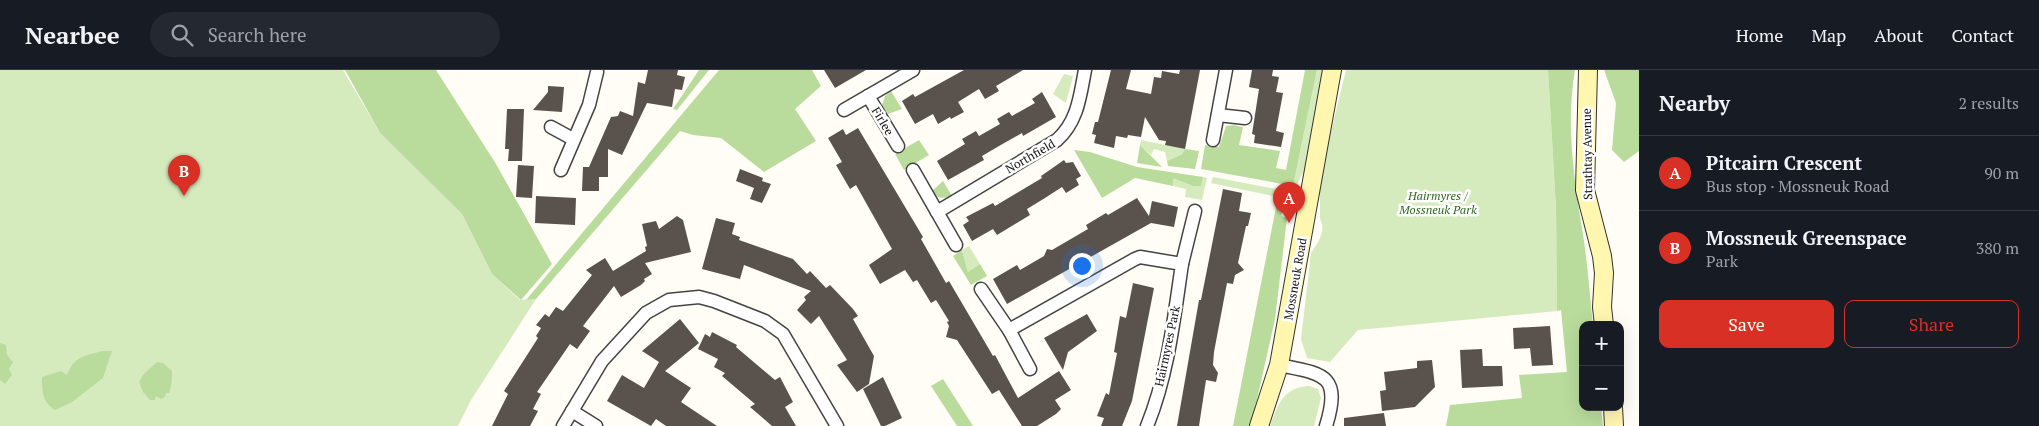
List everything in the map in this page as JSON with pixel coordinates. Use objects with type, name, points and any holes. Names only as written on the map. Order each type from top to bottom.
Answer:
[{"type":"street","name":"Firlee","points":[[844,110],[913,70]]},
{"type":"street","name":"Northfield","points":[[937,212],[1057,140],[1068,130],[1075,118],[1085,70]]},
{"type":"street","points":[[1212,140],[1226,70]]},
{"type":"street","name":"Mossneuk Road","points":[[1259,426],[1279,365],[1332,70]]},
{"type":"street","name":"Strathtay Avenue","points":[[1588,70],[1585,190],[1602,256],[1604,273],[1602,307],[1604,321]]},
{"type":"street","points":[[561,170],[589,105],[596,71]]},
{"type":"street","name":"Firlee","points":[[868,96],[898,146]]},
{"type":"street","points":[[1218,115],[1245,118]]},
{"type":"street","points":[[551,127],[573,139]]},
{"type":"street","points":[[913,170],[956,245]]},
{"type":"street","name":"Hairmyres Park","points":[[1147,426],[1154,410],[1171,334],[1182,264],[1195,211]]},
{"type":"street","points":[[1009,330],[1135,258],[1140,257],[1182,264]]},
{"type":"street","points":[[981,289],[1009,330],[1030,369]]},
{"type":"street","points":[[563,426],[602,361],[646,313],[669,300],[699,297],[765,320],[783,334],[837,426]]},
{"type":"street","points":[[1279,365],[1323,376],[1327,380],[1332,395],[1326,426]]},
{"type":"street","points":[[572,411],[596,426]]},
{"type":"street","points":[[1613,411],[1614,426]]},
{"type":"green space","points":[[0,70],[343,70],[380,133],[462,214],[492,274],[520,300],[536,299],[471,400],[458,426],[0,426]]},
{"type":"green space","points":[[345,70],[436,70],[496,164],[552,264],[521,300],[492,274],[462,214],[380,133]]},
{"type":"green space","points":[[699,70],[709,70],[677,110],[673,109]]},
{"type":"green space","points":[[719,70],[812,70],[821,86],[795,109],[816,141],[764,172],[721,138],[693,135],[680,131],[536,299],[526,300]]},
{"type":"green space","points":[[1305,70],[1317,70],[1293,186],[1201,169],[1205,145],[1219,147],[1226,126],[1233,125],[1243,127],[1239,145],[1280,151],[1276,168],[1286,170]]},
{"type":"green space","points":[[1317,70],[1325,70],[1305,169],[1296,186],[1293,186]]},
{"type":"green space","name":"Hairmyres / Mossneuk Park","points":[[1346,70],[1548,70],[1556,209],[1557,311],[1358,330],[1330,362],[1307,358],[1301,339],[1311,253],[1322,233],[1320,177]]},
{"type":"green space","points":[[1548,70],[1575,70],[1571,113],[1572,156],[1593,321],[1579,321],[1579,411],[1601,411],[1603,426],[1446,426],[1450,405],[1522,398],[1519,375],[1567,372],[1561,310],[1557,311],[1556,209]]},
{"type":"green space","points":[[1604,70],[1639,70],[1639,151],[1624,162],[1612,150],[1616,103]]},
{"type":"green space","points":[[1064,74],[1073,76],[1066,103],[1053,94]]},
{"type":"green space","points":[[891,91],[902,109],[888,114],[882,106],[885,96]]},
{"type":"green space","points":[[919,140],[929,155],[904,170],[895,154]]},
{"type":"green space","points":[[1141,140],[1185,149],[1182,154],[1167,161],[1165,152],[1154,149],[1151,155],[1140,145]]},
{"type":"green space","points":[[1140,145],[1162,167],[1137,163]]},
{"type":"green space","points":[[1185,149],[1199,151],[1195,169],[1168,166],[1167,161],[1182,154]]},
{"type":"green space","points":[[1074,150],[1090,152],[1137,167],[1203,177],[1201,186],[1193,186],[1173,178],[1173,186],[1135,178],[1102,198]]},
{"type":"green space","points":[[1172,177],[1193,186],[1201,186],[1203,177],[1207,178],[1202,200],[1185,197],[1186,189],[1173,186]]},
{"type":"green space","points":[[1213,177],[1276,189],[1278,197],[1211,183]]},
{"type":"green space","points":[[943,181],[952,196],[941,198],[932,191]]},
{"type":"green space","points":[[1276,189],[1288,193],[1281,216],[1287,218],[1275,319],[1251,426],[1233,426],[1278,197]]},
{"type":"green space","points":[[969,246],[980,264],[968,272],[962,250]]},
{"type":"green space","points":[[962,250],[968,272],[980,264],[987,276],[971,285],[953,256]]},
{"type":"green space","points":[[0,343],[6,345],[7,355],[13,362],[9,369],[12,375],[5,384],[0,380]]},
{"type":"green space","points":[[102,351],[112,351],[103,378],[72,402],[55,410],[51,407],[45,400],[42,377],[61,371],[67,375],[77,360]]},
{"type":"green space","points":[[157,362],[163,363],[172,371],[171,385],[169,393],[166,393],[165,397],[161,399],[156,396],[155,400],[150,400],[143,392],[139,382],[143,375]]},
{"type":"green space","points":[[943,379],[973,426],[957,426],[931,386]]},
{"type":"green space","points":[[1309,386],[1318,389],[1321,398],[1314,426],[1270,426],[1283,398],[1293,390]]},
{"type":"building","points":[[648,70],[678,70],[677,75],[685,77],[682,90],[675,89],[672,107],[647,103],[622,155],[608,149],[608,177],[599,177],[599,191],[582,191],[583,167],[589,167],[611,117],[618,116],[620,111],[633,116],[638,82],[645,84]]},
{"type":"building","points":[[824,70],[866,70],[835,88]]},
{"type":"building","points":[[964,70],[1023,70],[996,86],[999,91],[985,99],[979,89],[958,102],[964,112],[951,119],[950,117],[938,124],[933,114],[915,124],[902,101],[913,94],[915,97]]},
{"type":"building","points":[[1111,70],[1131,70],[1126,89],[1151,94],[1154,77],[1161,78],[1162,71],[1179,74],[1180,70],[1200,70],[1185,149],[1165,145],[1166,141],[1159,140],[1145,117],[1141,137],[1128,135],[1127,138],[1116,136],[1114,148],[1094,143],[1096,135],[1092,134],[1095,122],[1098,122]]},
{"type":"building","points":[[1252,70],[1273,70],[1272,76],[1279,77],[1276,92],[1283,93],[1276,131],[1284,133],[1281,147],[1254,143],[1255,135],[1252,134],[1259,89],[1249,87]]},
{"type":"building","points":[[548,86],[564,87],[562,112],[533,110],[548,92]]},
{"type":"building","points":[[1042,92],[1056,117],[1023,136],[1022,133],[999,146],[982,156],[984,160],[948,180],[937,161],[965,144],[962,139],[976,131],[979,136],[1000,124],[997,119],[1009,112],[1012,116],[1035,103],[1032,99]]},
{"type":"building","points":[[507,109],[524,109],[522,161],[508,161],[509,149],[505,149]]},
{"type":"building","points":[[858,128],[923,237],[921,239],[946,283],[949,281],[993,356],[995,355],[1018,398],[1059,371],[1071,390],[1055,400],[1061,409],[1056,414],[1037,426],[1022,426],[999,390],[992,394],[957,340],[946,337],[949,326],[947,322],[949,321],[936,300],[931,303],[917,280],[913,282],[905,270],[880,284],[869,265],[892,249],[856,185],[850,189],[836,165],[842,162],[828,138],[843,129],[846,135]]},
{"type":"building","points":[[1064,160],[1066,163],[1073,162],[1081,176],[1076,179],[1079,185],[1066,193],[1062,187],[1027,209],[1030,215],[997,235],[993,229],[972,241],[963,225],[969,221],[966,217],[993,203],[995,206],[1042,178],[1041,176]]},
{"type":"building","points":[[518,165],[534,166],[532,198],[516,197]]},
{"type":"building","points":[[740,169],[763,178],[762,181],[771,184],[762,203],[750,199],[754,188],[736,181]]},
{"type":"building","points":[[1223,189],[1242,193],[1239,211],[1251,213],[1248,226],[1246,226],[1238,263],[1244,270],[1235,275],[1233,284],[1227,283],[1214,352],[1213,365],[1218,373],[1216,382],[1206,380],[1199,426],[1177,426],[1199,300],[1201,300]]},
{"type":"building","points":[[536,196],[576,198],[575,225],[535,223]]},
{"type":"building","points":[[1137,198],[1149,216],[1152,201],[1178,207],[1174,227],[1151,223],[1007,304],[993,279],[1017,265],[1020,270],[1044,256],[1047,249],[1052,250],[1088,229],[1086,225]]},
{"type":"building","points":[[677,216],[683,220],[691,252],[645,263],[652,274],[644,279],[645,281],[641,285],[621,297],[614,286],[583,326],[590,331],[577,349],[570,344],[537,392],[541,394],[533,409],[538,411],[530,426],[492,426],[508,394],[504,391],[538,338],[536,336],[541,328],[536,325],[545,314],[549,317],[556,307],[563,311],[592,275],[586,270],[605,258],[613,271],[646,251],[645,247],[647,246],[642,224],[656,221],[659,229]]},
{"type":"building","points":[[716,218],[735,223],[732,234],[740,237],[739,240],[793,259],[807,274],[810,271],[826,288],[830,285],[853,309],[858,316],[853,319],[874,356],[869,384],[857,392],[837,365],[847,360],[819,316],[811,324],[797,310],[806,300],[804,297],[811,291],[744,265],[740,279],[702,269]]},
{"type":"building","points":[[1133,283],[1154,288],[1132,401],[1122,426],[1101,426],[1104,418],[1097,416],[1106,393],[1109,395],[1117,353],[1114,352],[1120,316],[1126,318]]},
{"type":"building","points":[[1087,314],[1097,331],[1068,352],[1063,370],[1044,338]]},
{"type":"building","points":[[680,319],[699,343],[665,371],[691,388],[681,402],[717,426],[666,426],[656,419],[651,426],[607,401],[622,375],[644,388],[659,362],[642,351]]},
{"type":"building","points":[[1550,326],[1553,365],[1532,366],[1530,348],[1514,349],[1513,328]]},
{"type":"building","points":[[712,332],[737,345],[736,347],[775,380],[780,377],[793,402],[785,407],[796,426],[772,426],[750,407],[755,404],[722,376],[725,373],[714,367],[718,359],[698,349],[705,334],[710,337]]},
{"type":"building","points":[[1482,349],[1483,366],[1502,366],[1503,386],[1462,388],[1460,350]]},
{"type":"building","points":[[1432,360],[1435,387],[1415,407],[1382,411],[1380,391],[1386,390],[1384,372],[1417,368],[1417,361]]},
{"type":"building","points":[[883,377],[902,418],[881,426],[863,389]]},
{"type":"building","points":[[1384,413],[1386,426],[1344,426],[1344,418]]},
{"type":"place","name":"Mossneuk Greenspace","points":[[184,196]]},
{"type":"place","name":"Pitcairn Crescent","points":[[1289,223]]}]
